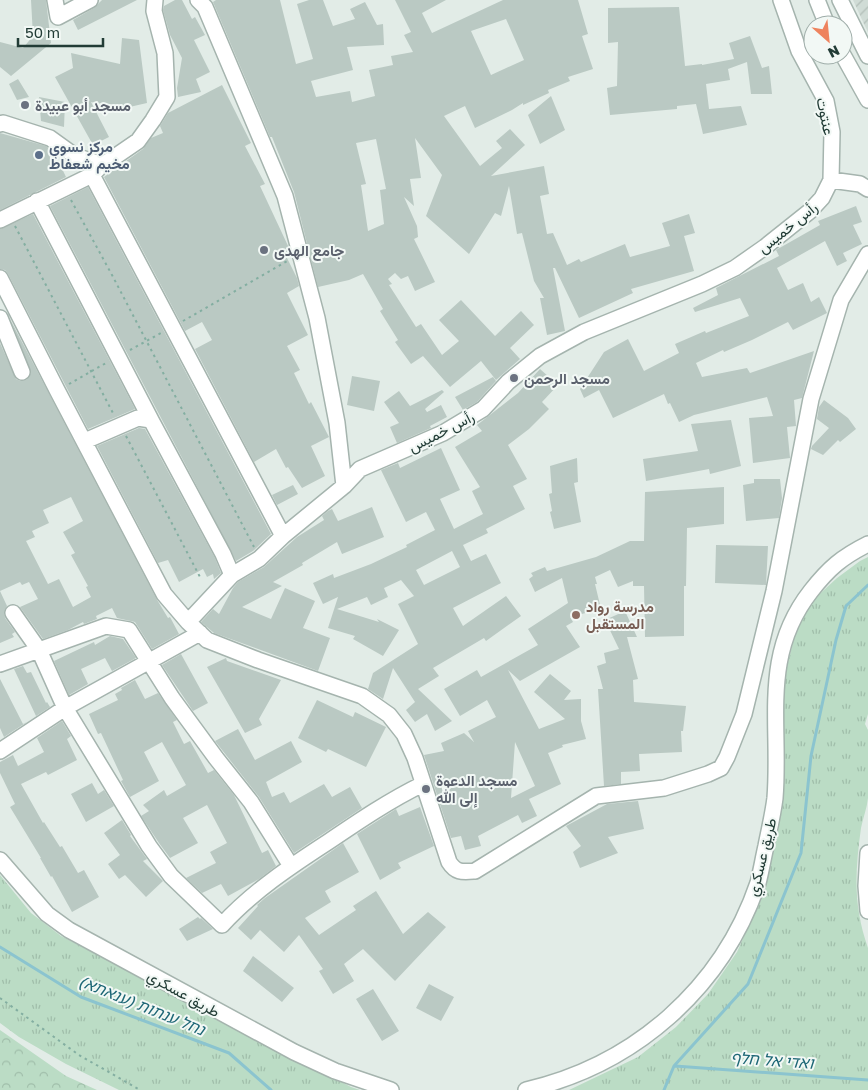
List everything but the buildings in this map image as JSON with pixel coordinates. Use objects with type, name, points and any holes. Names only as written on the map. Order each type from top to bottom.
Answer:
[{"type":"street","points":[[54,0],[58,16],[90,0]]},
{"type":"street","points":[[4,218],[98,170],[138,141],[153,120],[167,97],[165,52],[154,11],[155,0]]},
{"type":"street","points":[[198,0],[205,7],[285,196],[317,318],[338,423],[344,486]]},
{"type":"street","name":"عنتوت","points":[[782,0],[799,51],[826,101],[832,132],[831,180]]},
{"type":"street","points":[[817,0],[824,15]]},
{"type":"street","points":[[840,0],[868,56]]},
{"type":"street","points":[[849,65],[868,100]]},
{"type":"street","points":[[0,124],[3,123],[50,138],[98,170],[283,536]]},
{"type":"street","points":[[831,180],[860,184],[868,189]]},
{"type":"street","name":"رأس خميس","points":[[188,622],[232,575],[259,558],[344,486],[360,469],[443,433],[483,409],[508,382],[540,356],[584,332],[702,284],[735,268],[810,211],[822,198],[831,180]]},
{"type":"street","points":[[37,201],[223,554],[232,575]]},
{"type":"street","points":[[0,278],[164,594],[188,622],[207,640],[362,696],[389,715],[404,734],[449,862],[454,869],[463,872],[475,871],[596,796],[664,788],[721,768],[727,757],[746,704],[774,591],[812,399],[841,300],[868,254]]},
{"type":"street","points":[[0,318],[22,372]]},
{"type":"street","points":[[84,442],[138,418],[152,420]]},
{"type":"street","name":"طريق عسكري","points":[[526,1090],[554,1084],[581,1073],[601,1064],[641,1040],[694,992],[727,947],[740,925],[758,882],[768,837],[774,799],[777,670],[782,646],[790,624],[800,605],[828,570],[846,555],[868,544]]},
{"type":"street","points":[[13,613],[39,650],[65,708],[149,846],[172,876],[222,925],[234,912],[291,866],[361,820],[423,784]]},
{"type":"street","points":[[0,664],[106,626],[129,630],[148,661],[211,751],[251,802],[291,866]]},
{"type":"street","points":[[0,751],[65,708],[200,633]]},
{"type":"street","points":[[868,853],[866,886],[868,911]]},
{"type":"street","name":"طريق عسكري","points":[[0,860],[47,914],[69,930],[294,1052],[334,1071],[391,1090]]},
{"type":"path","points":[[64,188],[112,275],[259,558]]},
{"type":"path","points":[[4,218],[119,425],[200,577]]},
{"type":"path","points":[[0,998],[79,1055],[140,1090]]},
{"type":"shaded area","points":[[853,0],[868,0],[868,32],[864,24]]},
{"type":"green space","points":[[868,557],[868,714],[865,724],[868,730],[868,798],[861,828],[857,859],[857,888],[860,917],[868,948],[868,1090],[569,1090],[638,1057],[676,1027],[708,994],[737,952],[763,894],[778,832],[784,773],[782,720],[784,679],[797,626],[812,601],[837,578]]},
{"type":"green space","points":[[0,875],[31,913],[61,936],[360,1090],[119,1090],[66,1064],[19,1037],[0,1023]]},
{"type":"green space","points":[[0,1030],[66,1076],[97,1090],[0,1090]]},
{"type":"waterway","points":[[664,1090],[674,1066],[748,984],[801,853],[811,756],[836,640],[846,606],[868,585]]},
{"type":"waterway","name":"נחל ענתות (ענאתא)","points":[[0,947],[81,997],[229,1053],[271,1090]]},
{"type":"waterway","name":"ואדי אל חלף","points":[[675,1066],[868,1080]]},
{"type":"place","name":"مسجد أبو عبيدة","points":[[25,105]]},
{"type":"place","name":"مركز نسوي مخيم شعفاط","points":[[39,155]]},
{"type":"place","name":"جامع الهدى","points":[[264,250]]},
{"type":"place","name":"مسجد الرحمن","points":[[514,378]]},
{"type":"place","name":"مدرسة رواد المستقبل","points":[[576,615]]},
{"type":"place","name":"مسجد الدعوة إلى الله","points":[[426,789]]}]
